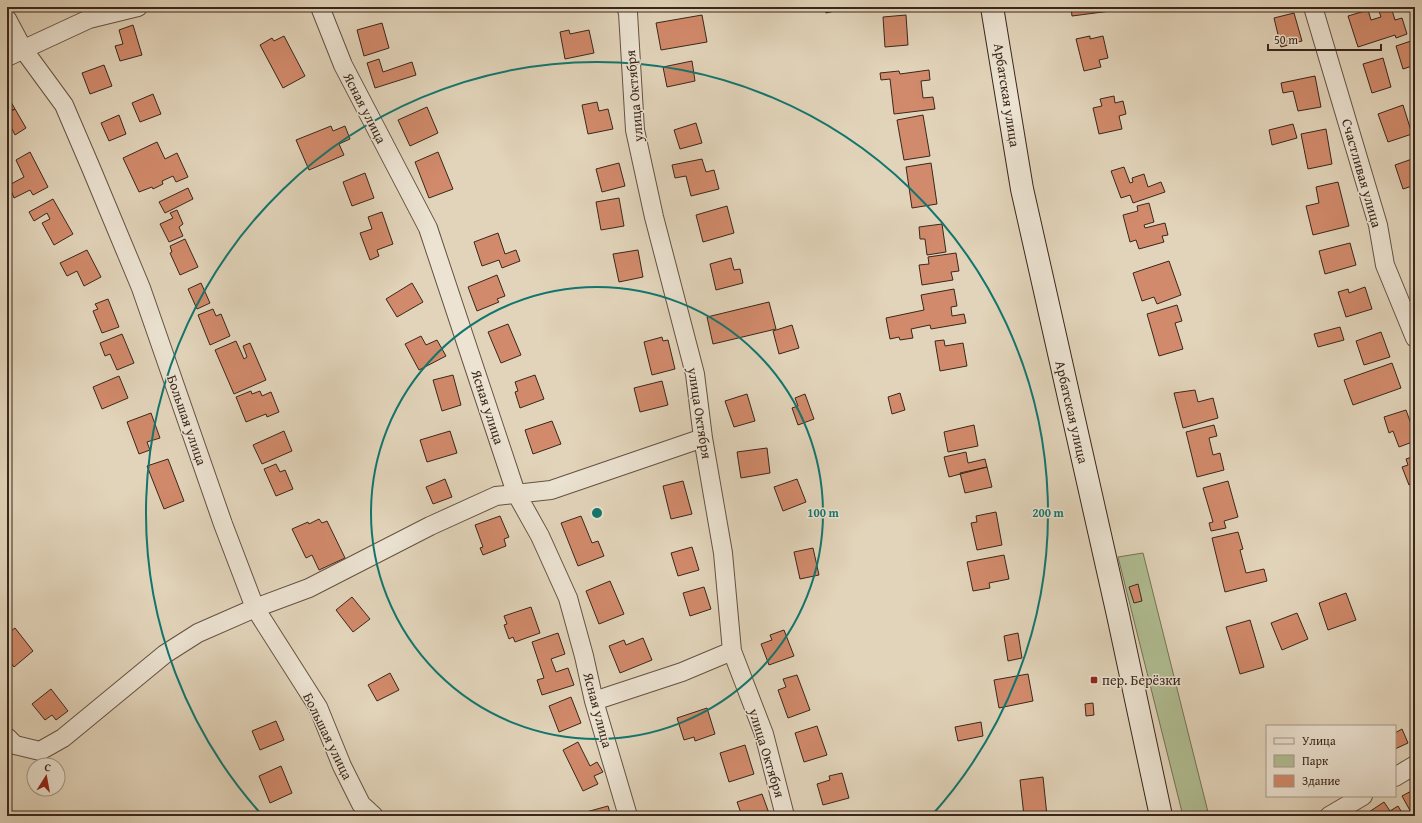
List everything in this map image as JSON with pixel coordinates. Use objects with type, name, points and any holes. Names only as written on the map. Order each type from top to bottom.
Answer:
[{"type":"main road","name":"Арбатская улица","points":[[992,7],[1022,189],[1118,615],[1161,816]]},
{"type":"street","points":[[7,57],[89,19],[138,7]]},
{"type":"street","name":"Ясная улица","points":[[320,7],[344,65],[428,228],[516,493],[540,536],[568,598],[594,701],[628,816]]},
{"type":"street","name":"улица Октября","points":[[626,7],[628,13],[635,130],[654,217],[695,374],[703,438],[723,553],[732,651],[764,734],[785,816]]},
{"type":"street","name":"Счастливая улица","points":[[1313,7],[1376,218],[1386,265],[1415,338]]},
{"type":"street","name":"Большая улица","points":[[7,19],[23,49],[64,105],[123,245],[141,288],[223,524],[255,608],[318,707],[342,766],[361,804],[374,816]]},
{"type":"street","points":[[7,737],[15,745],[40,751],[63,738],[165,654],[198,633],[255,608],[309,588],[430,526],[496,496],[551,490],[703,438]]},
{"type":"street","points":[[594,701],[682,672],[732,651]]},
{"type":"street","points":[[1396,776],[1415,765]]},
{"type":"street","points":[[1329,816],[1361,797]]},
{"type":"green space","points":[[1143,553],[1209,816],[1183,816],[1118,557]]},
{"type":"building","points":[[653,7],[671,7],[654,10]]},
{"type":"building","points":[[824,7],[838,7],[839,10],[826,13]]},
{"type":"building","points":[[1071,7],[1141,7],[1072,16]]},
{"type":"building","points":[[1391,7],[1395,20],[1402,18],[1407,34],[1396,38],[1395,35],[1358,47],[1348,16],[1368,10],[1371,20],[1381,17],[1378,8]]},
{"type":"building","points":[[1294,13],[1302,41],[1281,47],[1274,18]]},
{"type":"building","points":[[702,15],[707,42],[661,50],[656,23]]},
{"type":"building","points":[[906,15],[908,45],[885,47],[883,17]]},
{"type":"building","points":[[382,23],[389,48],[364,56],[357,30]]},
{"type":"building","points":[[133,25],[142,55],[120,61],[115,46],[123,44],[119,30]]},
{"type":"building","points":[[569,30],[570,34],[589,30],[594,53],[565,59],[560,32]]},
{"type":"building","points":[[284,36],[305,76],[283,88],[260,45],[272,38],[274,41]]},
{"type":"building","points":[[1090,36],[1090,39],[1103,36],[1108,58],[1099,60],[1101,67],[1084,71],[1076,39]]},
{"type":"building","points":[[1414,40],[1415,48],[1411,49],[1415,65],[1403,69],[1396,46]]},
{"type":"building","points":[[1383,58],[1391,87],[1372,93],[1363,64]]},
{"type":"building","points":[[379,59],[383,72],[412,62],[416,75],[375,88],[367,63]]},
{"type":"building","points":[[692,61],[695,81],[667,87],[663,67]]},
{"type":"building","points":[[104,65],[112,86],[90,94],[82,73]]},
{"type":"building","points":[[929,70],[930,80],[921,81],[923,98],[933,97],[935,109],[894,114],[890,79],[881,80],[880,73],[899,71],[900,74]]},
{"type":"building","points":[[1315,76],[1321,107],[1298,111],[1293,91],[1283,93],[1281,83]]},
{"type":"building","points":[[153,94],[161,114],[140,122],[132,103]]},
{"type":"building","points":[[1114,96],[1115,103],[1123,101],[1126,114],[1119,116],[1122,129],[1099,134],[1093,108],[1102,106],[1100,99]]},
{"type":"building","points":[[11,102],[15,109],[7,113],[7,104]]},
{"type":"building","points":[[597,102],[599,111],[608,109],[613,129],[588,134],[582,105]]},
{"type":"building","points":[[1403,105],[1412,134],[1388,142],[1378,114]]},
{"type":"building","points":[[427,107],[438,133],[410,146],[398,120]]},
{"type":"building","points":[[15,109],[26,128],[15,135],[12,129],[7,132],[7,113]]},
{"type":"building","points":[[119,115],[126,134],[109,141],[101,123]]},
{"type":"building","points":[[923,115],[930,156],[904,160],[897,120]]},
{"type":"building","points":[[696,123],[702,143],[680,149],[674,130]]},
{"type":"building","points":[[1293,124],[1297,138],[1272,145],[1269,130]]},
{"type":"building","points":[[331,126],[333,131],[345,126],[350,139],[339,144],[344,155],[309,170],[296,140]]},
{"type":"building","points":[[1326,129],[1332,164],[1308,169],[1301,134]]},
{"type":"building","points":[[157,142],[165,159],[177,153],[188,177],[176,182],[173,176],[162,181],[163,184],[153,189],[152,187],[139,192],[123,158]]},
{"type":"building","points":[[30,152],[48,187],[33,195],[30,190],[14,198],[10,188],[7,190],[7,178],[11,184],[24,177],[16,160]]},
{"type":"building","points":[[438,152],[453,189],[429,198],[415,162]]},
{"type":"building","points":[[1415,158],[1415,185],[1403,189],[1395,165]]},
{"type":"building","points":[[702,159],[706,172],[714,170],[719,189],[691,196],[686,176],[675,178],[672,165]]},
{"type":"building","points":[[619,163],[625,186],[602,192],[596,169]]},
{"type":"building","points":[[931,163],[937,204],[912,208],[906,167]]},
{"type":"building","points":[[1124,167],[1130,183],[1133,182],[1132,178],[1144,174],[1148,187],[1161,182],[1165,192],[1133,203],[1130,195],[1121,198],[1111,171]]},
{"type":"building","points":[[365,173],[374,198],[352,206],[343,182]]},
{"type":"building","points":[[1338,182],[1349,226],[1313,235],[1306,206],[1319,203],[1316,187]]},
{"type":"building","points":[[188,188],[193,199],[165,213],[159,202]]},
{"type":"building","points":[[619,198],[624,226],[601,230],[596,202]]},
{"type":"building","points":[[53,199],[73,234],[54,245],[42,223],[50,219],[47,213],[34,221],[29,212]]},
{"type":"building","points":[[1149,203],[1154,222],[1144,225],[1145,228],[1165,223],[1168,235],[1162,236],[1164,242],[1139,249],[1136,240],[1130,242],[1123,215],[1138,211],[1137,206]]},
{"type":"building","points":[[727,206],[734,233],[703,242],[696,215]]},
{"type":"building","points":[[177,210],[183,224],[179,227],[183,236],[169,242],[160,224],[173,218],[170,213]]},
{"type":"building","points":[[382,212],[393,244],[377,250],[379,256],[370,260],[360,233],[372,229],[368,217]]},
{"type":"building","points":[[942,224],[946,252],[927,255],[925,239],[920,239],[919,227]]},
{"type":"building","points":[[498,233],[505,254],[516,250],[520,261],[502,268],[499,260],[482,266],[474,242]]},
{"type":"building","points":[[185,239],[198,267],[180,275],[170,253],[172,252],[170,246]]},
{"type":"building","points":[[1350,243],[1356,265],[1325,274],[1319,251]]},
{"type":"building","points":[[87,250],[101,277],[84,286],[77,271],[67,276],[60,263]]},
{"type":"building","points":[[638,250],[643,277],[619,282],[613,254]]},
{"type":"building","points":[[956,253],[959,271],[951,272],[953,280],[922,285],[919,265],[929,264],[928,257]]},
{"type":"building","points":[[731,258],[734,270],[740,269],[743,283],[716,290],[710,264]]},
{"type":"building","points":[[1169,261],[1181,295],[1157,304],[1154,297],[1142,301],[1133,273]]},
{"type":"building","points":[[497,275],[505,296],[497,299],[499,302],[477,311],[468,287]]},
{"type":"building","points":[[201,283],[210,303],[197,309],[188,289]]},
{"type":"building","points":[[412,283],[423,302],[397,317],[386,299]]},
{"type":"building","points":[[1365,287],[1372,309],[1346,317],[1338,292],[1348,289],[1349,293]]},
{"type":"building","points":[[954,289],[957,306],[951,307],[952,316],[964,314],[966,323],[931,329],[930,325],[911,329],[913,338],[900,340],[899,337],[890,339],[886,318],[924,310],[921,295]]},
{"type":"building","points":[[108,299],[119,327],[102,333],[93,311],[98,309],[95,304]]},
{"type":"building","points":[[769,302],[776,329],[713,344],[707,317]]},
{"type":"building","points":[[1177,305],[1182,321],[1175,323],[1183,349],[1159,356],[1147,314]]},
{"type":"building","points":[[213,309],[216,316],[221,314],[230,336],[210,345],[198,315]]},
{"type":"building","points":[[508,324],[521,355],[501,363],[488,332]]},
{"type":"building","points":[[792,325],[799,348],[779,354],[773,331]]},
{"type":"building","points":[[1340,327],[1344,340],[1318,347],[1314,334]]},
{"type":"building","points":[[1381,332],[1390,357],[1364,365],[1356,341]]},
{"type":"building","points":[[122,334],[134,363],[117,370],[110,354],[105,356],[100,343]]},
{"type":"building","points":[[421,336],[426,345],[437,340],[446,356],[419,370],[405,344]]},
{"type":"building","points":[[662,337],[663,341],[668,340],[675,369],[652,375],[644,342]]},
{"type":"building","points":[[944,340],[945,346],[963,343],[967,366],[940,371],[935,341]]},
{"type":"building","points":[[236,341],[244,359],[247,357],[243,346],[250,343],[266,380],[234,394],[215,350]]},
{"type":"building","points":[[1392,363],[1401,388],[1353,405],[1344,380]]},
{"type":"building","points":[[453,375],[461,405],[442,411],[433,380]]},
{"type":"building","points":[[535,375],[544,399],[520,408],[515,392],[518,391],[515,382]]},
{"type":"building","points":[[119,376],[128,398],[102,409],[93,387]]},
{"type":"building","points":[[662,381],[668,405],[640,412],[634,388]]},
{"type":"building","points":[[1195,390],[1198,402],[1213,398],[1218,418],[1183,428],[1174,393]]},
{"type":"building","points":[[251,391],[252,394],[260,391],[262,396],[271,392],[279,412],[267,417],[266,414],[246,422],[236,397]]},
{"type":"building","points":[[900,393],[905,410],[892,414],[888,397]]},
{"type":"building","points":[[747,394],[755,421],[734,427],[725,401]]},
{"type":"building","points":[[805,394],[814,419],[798,425],[792,408],[798,406],[795,398]]},
{"type":"building","points":[[1406,410],[1415,435],[1415,441],[1399,447],[1393,431],[1389,433],[1384,417]]},
{"type":"building","points":[[151,413],[160,438],[147,442],[150,450],[139,454],[127,422]]},
{"type":"building","points":[[552,421],[561,444],[533,454],[525,430]]},
{"type":"building","points":[[974,425],[978,446],[948,452],[944,432]]},
{"type":"building","points":[[1214,425],[1217,436],[1209,438],[1213,455],[1220,453],[1224,470],[1197,477],[1186,432]]},
{"type":"building","points":[[284,431],[292,451],[262,464],[253,445]]},
{"type":"building","points":[[450,431],[457,453],[427,462],[420,440]]},
{"type":"building","points":[[767,448],[770,473],[741,478],[737,452]]},
{"type":"building","points":[[966,452],[968,463],[985,459],[987,467],[949,477],[944,457]]},
{"type":"building","points":[[1415,456],[1415,482],[1409,485],[1402,467],[1408,465],[1406,459]]},
{"type":"building","points":[[168,459],[184,501],[164,509],[147,466]]},
{"type":"building","points":[[276,464],[280,472],[285,470],[293,489],[276,496],[264,469]]},
{"type":"building","points":[[987,467],[992,487],[965,493],[960,473]]},
{"type":"building","points":[[445,479],[452,497],[433,504],[426,487]]},
{"type":"building","points":[[797,479],[806,502],[783,511],[774,487]]},
{"type":"building","points":[[683,481],[692,514],[671,519],[663,486]]},
{"type":"building","points":[[1228,481],[1238,517],[1224,521],[1226,528],[1211,531],[1209,523],[1213,522],[1203,488]]},
{"type":"building","points":[[996,512],[1002,545],[977,550],[971,523],[977,522],[976,516]]},
{"type":"building","points":[[500,516],[509,537],[504,539],[506,546],[483,555],[480,548],[483,547],[475,525]]},
{"type":"building","points":[[581,516],[592,543],[598,541],[604,556],[578,566],[561,523]]},
{"type":"building","points":[[319,519],[322,523],[327,521],[345,558],[319,570],[312,555],[306,558],[292,529],[308,522],[309,524]]},
{"type":"building","points":[[1238,532],[1243,549],[1240,550],[1246,573],[1264,569],[1267,581],[1225,592],[1212,538]]},
{"type":"building","points":[[692,547],[699,570],[678,576],[671,553]]},
{"type":"building","points":[[813,548],[819,575],[800,579],[794,552]]},
{"type":"building","points":[[1004,555],[1009,579],[989,583],[990,588],[973,591],[967,562]]},
{"type":"building","points":[[610,581],[624,614],[599,624],[586,591]]},
{"type":"building","points":[[1138,584],[1142,601],[1134,603],[1129,587]]},
{"type":"building","points":[[704,587],[711,609],[690,616],[683,593]]},
{"type":"building","points":[[1346,593],[1356,620],[1328,630],[1319,603]]},
{"type":"building","points":[[352,597],[370,619],[353,632],[336,610]]},
{"type":"building","points":[[531,607],[540,633],[515,642],[513,637],[509,639],[504,625],[507,624],[504,616]]},
{"type":"building","points":[[1297,613],[1308,639],[1282,650],[1271,623]]},
{"type":"building","points":[[1250,620],[1264,667],[1240,674],[1226,627]]},
{"type":"building","points":[[15,628],[33,651],[14,667],[7,658],[7,634]]},
{"type":"building","points":[[784,630],[794,656],[769,665],[761,644],[772,640],[770,635]]},
{"type":"building","points":[[558,633],[565,654],[551,659],[556,672],[568,668],[574,685],[542,695],[537,680],[544,678],[532,642]]},
{"type":"building","points":[[1018,633],[1022,658],[1008,661],[1004,636]]},
{"type":"building","points":[[643,638],[652,660],[620,673],[609,646],[624,640],[626,645]]},
{"type":"building","points":[[390,673],[399,690],[377,701],[368,685]]},
{"type":"building","points":[[1028,674],[1033,701],[999,708],[994,680]]},
{"type":"building","points":[[797,675],[810,710],[788,718],[778,690],[786,687],[783,679]]},
{"type":"building","points":[[51,689],[68,711],[56,720],[52,715],[45,720],[32,704]]},
{"type":"building","points":[[571,697],[581,723],[559,732],[549,706]]},
{"type":"building","points":[[1093,703],[1094,715],[1086,716],[1085,704]]},
{"type":"building","points":[[707,708],[715,734],[695,741],[694,737],[684,740],[677,718]]},
{"type":"building","points":[[276,721],[284,740],[260,750],[252,731]]},
{"type":"building","points":[[981,722],[983,736],[958,741],[955,727]]},
{"type":"building","points":[[817,726],[827,755],[804,762],[795,733]]},
{"type":"building","points":[[1402,729],[1408,743],[1396,749],[1396,732]]},
{"type":"building","points":[[578,742],[590,766],[597,762],[603,772],[594,776],[598,784],[583,791],[563,750]]},
{"type":"building","points":[[745,745],[754,774],[729,782],[720,753]]},
{"type":"building","points":[[281,766],[292,793],[270,803],[259,776]]},
{"type":"building","points":[[842,773],[849,798],[823,805],[817,784],[830,780],[829,776]]},
{"type":"building","points":[[1043,777],[1047,816],[1024,816],[1020,780]]},
{"type":"building","points":[[1415,777],[1415,789],[1410,780]]},
{"type":"building","points":[[1415,789],[1415,816],[1413,816],[1402,796]]},
{"type":"building","points":[[762,794],[770,816],[742,816],[737,802]]},
{"type":"building","points":[[1384,802],[1390,811],[1398,806],[1404,816],[1371,816],[1369,812]]},
{"type":"building","points":[[608,806],[611,816],[580,816],[579,814]]},
{"type":"place","name":"пер. Берёзки","points":[[1094,680]]}]
